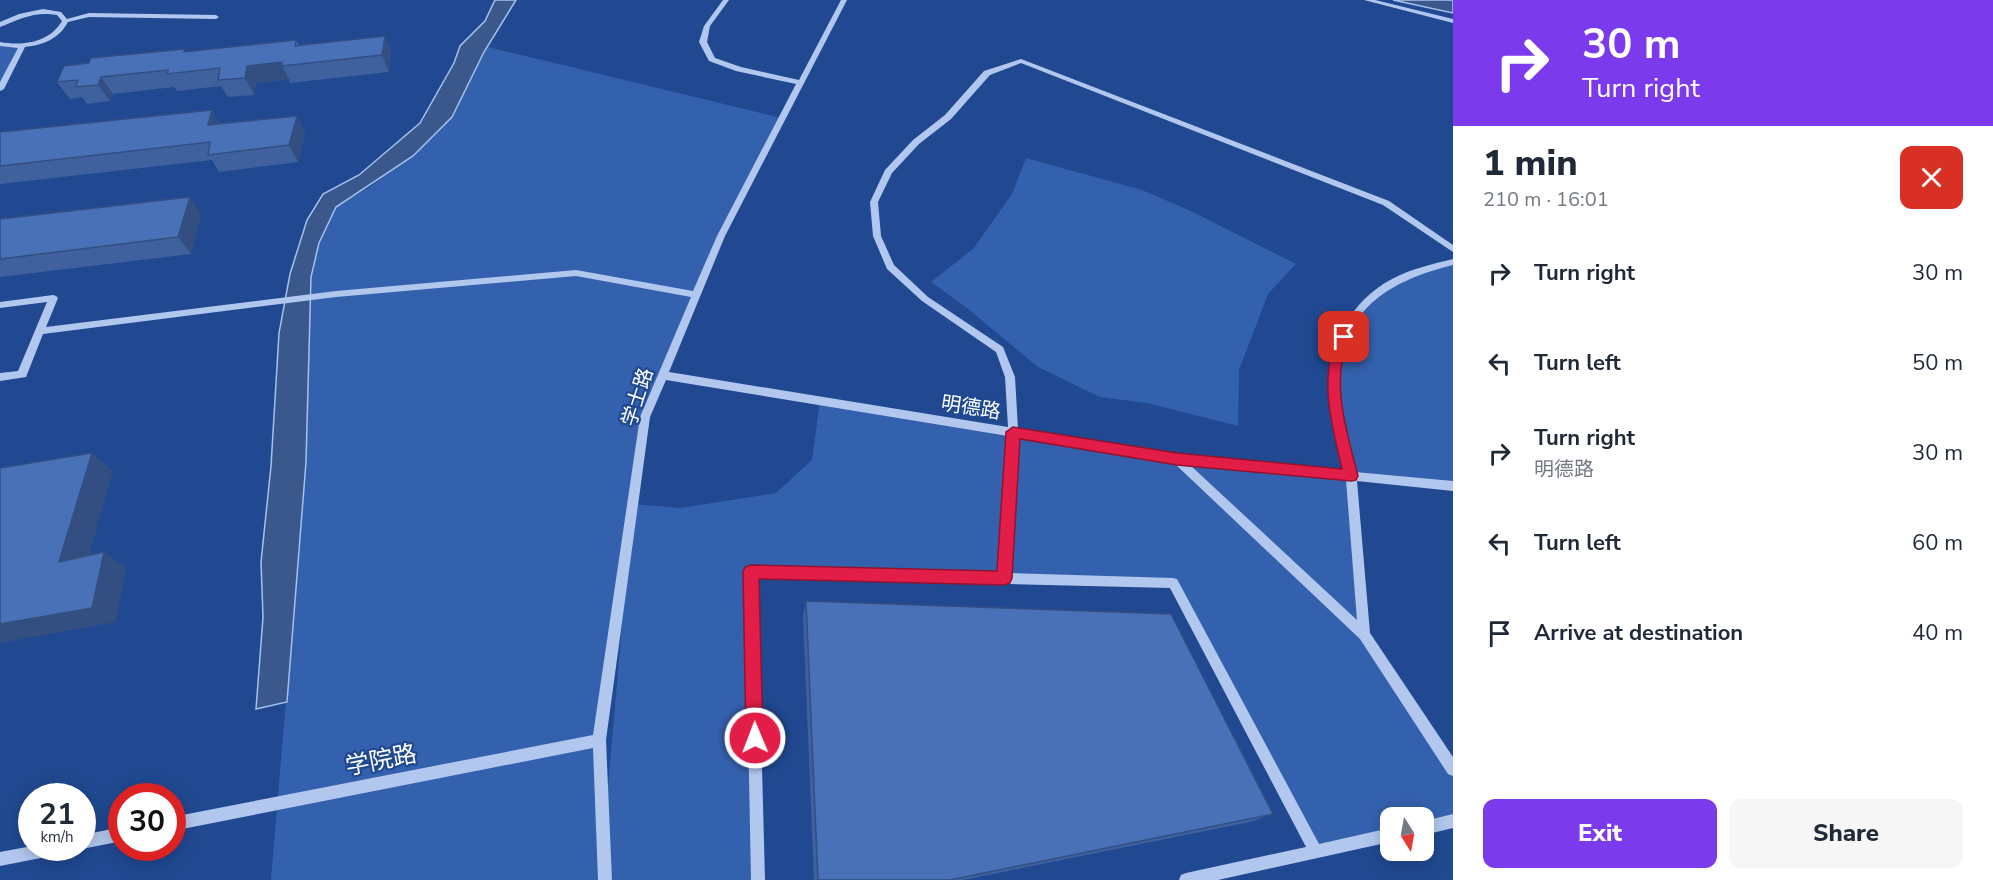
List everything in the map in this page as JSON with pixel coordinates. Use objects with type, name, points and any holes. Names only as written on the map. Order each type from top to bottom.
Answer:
[{"type":"street","points":[[726,0],[707,26],[703,42],[711,59],[739,69],[801,83]]},
{"type":"street","name":"学士路","points":[[605,880],[599,740],[645,417],[721,236],[844,0]]},
{"type":"street","points":[[1367,0],[1453,21]]},
{"type":"street","points":[[0,17],[51,11],[63,17],[65,21]]},
{"type":"street","points":[[0,44],[22,46],[35,43],[56,33],[65,21],[89,15],[216,17]]},
{"type":"street","points":[[0,25],[18,16]]},
{"type":"street","points":[[0,89],[22,46]]},
{"type":"street","points":[[1004,578],[1013,432],[1010,377],[1000,350],[925,299],[890,267],[877,236],[874,202],[888,172],[916,142],[948,117],[987,73],[1021,61],[1386,204],[1453,249]]},
{"type":"street","points":[[1364,635],[1351,476],[1338,422],[1335,383],[1338,348],[1363,305],[1381,288],[1403,276],[1453,262]]},
{"type":"street","points":[[39,331],[268,301],[576,273],[696,295]]},
{"type":"street","points":[[0,305],[53,298],[22,374],[0,377]]},
{"type":"street","name":"明德路","points":[[663,375],[1177,459],[1453,486]]},
{"type":"street","points":[[1177,459],[1364,635],[1453,769]]},
{"type":"street","points":[[758,880],[751,572],[1173,583],[1316,852]]},
{"type":"street","name":"学院路","points":[[186,821],[599,740]]},
{"type":"street","points":[[1434,826],[1453,821]]},
{"type":"street","points":[[1186,880],[1380,837]]},
{"type":"street","points":[[0,859],[18,855]]},
{"type":"shaded area","points":[[495,0],[516,0],[484,52],[452,117],[413,156],[336,207],[319,243],[311,277],[306,462],[287,702],[256,709],[263,617],[261,562],[271,466],[279,333],[290,274],[307,220],[323,194],[359,175],[420,123],[454,63],[460,46],[485,21]]},
{"type":"shaded area","points":[[1393,0],[1453,0],[1453,13]]},
{"type":"shaded area","points":[[0,44],[22,46],[0,89]]},
{"type":"shaded area","points":[[488,47],[782,118],[721,236],[645,417],[633,504],[680,508],[776,493],[812,460],[820,400],[1177,459],[1350,475],[1335,383],[1350,325],[1381,288],[1453,262],[1453,486],[1351,476],[1364,635],[1453,769],[1453,821],[1434,826],[1434,807],[1380,807],[1380,837],[1316,852],[1172,583],[751,572],[758,880],[271,880],[306,462],[311,277],[319,243],[336,207],[373,185],[452,117],[467,82]],"holes":[[[631,520],[603,845],[599,740]]]},
{"type":"shaded area","points":[[1026,158],[1142,190],[1191,211],[1296,264],[1268,294],[1239,370],[1238,426],[1147,403],[1100,397],[1038,367],[963,305],[931,282],[973,249],[1012,194]]},
{"type":"building","points":[[385,36],[382,55],[282,66],[282,62],[247,66],[245,78],[218,80],[220,68],[167,74],[168,70],[101,77],[98,85],[75,87],[78,80],[57,82],[64,66],[89,63],[91,58],[185,49],[184,52],[296,40],[295,46]]},
{"type":"building","points":[[212,110],[208,125],[297,116],[289,145],[208,155],[210,142],[0,166],[0,132]]},
{"type":"building","points":[[190,197],[178,237],[0,259],[0,219]]},
{"type":"building","points":[[92,453],[59,562],[104,552],[92,608],[0,624],[0,468]]},
{"type":"building","points":[[806,601],[1171,614],[1273,814],[950,880],[818,880]]},
{"type":"route","points":[[755,738],[751,572],[1004,578],[1013,432],[1177,459],[1351,476],[1338,422],[1335,383],[1338,348],[1344,337]]}]
